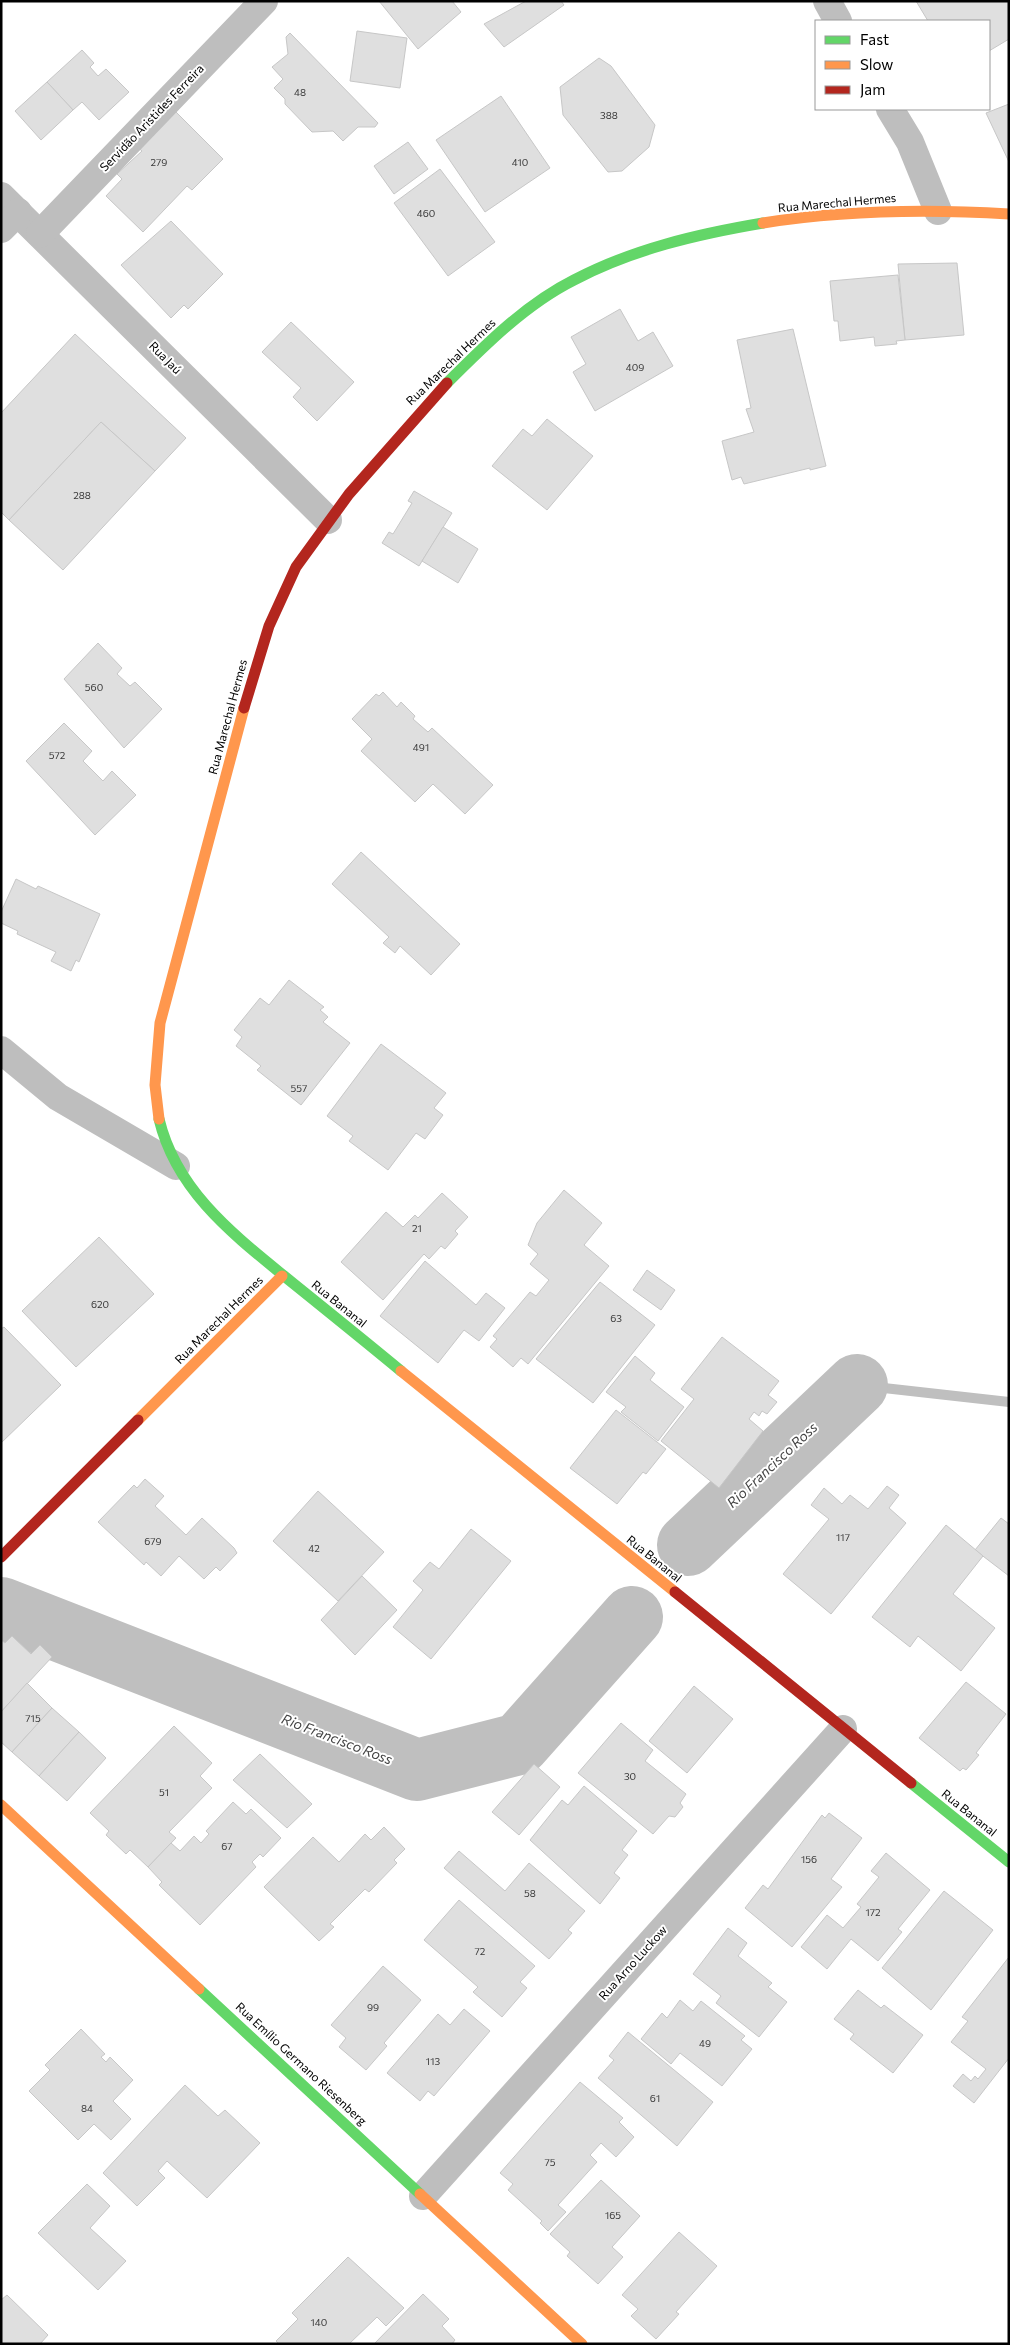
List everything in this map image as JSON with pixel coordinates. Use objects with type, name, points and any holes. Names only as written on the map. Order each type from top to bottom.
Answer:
[{"type":"street","name":"Servidão Aristides Ferreira","points":[[40,234],[264,1]]},
{"type":"street","points":[[826,1],[837,20]]},
{"type":"street","points":[[891,110],[910,142],[938,211]]},
{"type":"street","name":"Rua Marechal Hermes","points":[[1,1557],[282,1276],[226,1229],[208,1210],[176,1166],[157,1116],[153,1085],[154,1057],[160,1023],[265,639],[277,606],[293,573],[328,520],[398,435],[431,399],[503,330],[541,301],[573,280],[618,259],[702,235],[744,226],[820,217],[938,211],[1009,214]]},
{"type":"street","name":"Rua Jaú","points":[[7,212],[40,234],[328,520]]},
{"type":"street","points":[[1,1050],[58,1097],[176,1166]]},
{"type":"street","name":"Rua Bananal","points":[[282,1276],[1009,1862]]},
{"type":"street","name":"Rua Arno Luckow","points":[[423,2196],[844,1729]]},
{"type":"street","name":"Rua Emílio Germano Riesenberg","points":[[1,1805],[582,2344]]},
{"type":"building","points":[[379,1],[452,1],[461,12],[418,49]]},
{"type":"building","points":[[526,1],[561,1],[564,5],[504,47],[484,24]]},
{"type":"building","points":[[916,1],[1009,1],[1009,39],[990,50],[990,20],[927,20]]},
{"type":"building","points":[[357,31],[407,38],[400,88],[350,81]]},
{"type":"building","points":[[290,33],[378,123],[375,127],[358,127],[343,141],[333,131],[312,132],[285,104],[285,99],[274,88],[283,79],[272,67],[288,54],[286,37]]},
{"type":"building","points":[[82,50],[94,63],[90,67],[98,76],[106,69],[129,92],[99,120],[82,102],[73,110],[47,82]]},
{"type":"building","points":[[599,58],[611,66],[655,125],[649,147],[622,171],[608,172],[563,115],[560,87]]},
{"type":"building","points":[[47,82],[73,110],[41,140],[15,111]]},
{"type":"building","points":[[501,96],[550,168],[485,212],[436,140]]},
{"type":"building","points":[[1009,104],[1009,162],[986,113]]},
{"type":"building","points":[[172,108],[223,159],[192,190],[187,186],[143,232],[106,196],[122,179],[117,174],[142,151],[134,144]]},
{"type":"building","points":[[408,142],[428,169],[394,194],[374,166]]},
{"type":"building","points":[[440,169],[495,242],[448,276],[394,203]]},
{"type":"building","points":[[171,221],[223,274],[188,309],[184,305],[171,318],[121,265]]},
{"type":"building","points":[[957,263],[964,335],[905,340],[898,264]]},
{"type":"building","points":[[898,275],[905,340],[896,341],[897,344],[875,346],[874,337],[840,341],[838,321],[834,321],[830,281]]},
{"type":"building","points":[[620,309],[638,341],[653,332],[673,366],[595,411],[573,372],[586,364],[571,337]]},
{"type":"building","points":[[291,322],[354,382],[317,421],[293,397],[301,388],[262,352]]},
{"type":"building","points":[[793,329],[826,466],[744,484],[741,477],[732,480],[722,441],[754,432],[746,409],[751,408],[737,340]]},
{"type":"building","points":[[75,334],[186,438],[155,471],[101,422],[9,520],[1,512],[1,413]]},
{"type":"building","points":[[547,419],[593,456],[547,510],[492,466],[523,429],[532,436]]},
{"type":"building","points":[[101,422],[155,471],[63,570],[9,520]]},
{"type":"building","points":[[414,491],[452,513],[419,566],[382,543],[389,532],[393,534],[412,503],[408,501]]},
{"type":"building","points":[[443,527],[478,549],[458,583],[422,561]]},
{"type":"building","points":[[98,643],[122,668],[117,674],[130,686],[135,682],[162,709],[124,748],[64,679]]},
{"type":"building","points":[[383,692],[397,707],[401,702],[415,716],[413,719],[428,732],[432,728],[493,785],[465,814],[433,784],[415,802],[361,751],[372,739],[352,719],[376,694],[379,696]]},
{"type":"building","points":[[64,723],[92,751],[83,761],[103,781],[112,771],[136,795],[95,835],[26,761]]},
{"type":"building","points":[[361,852],[460,944],[431,975],[400,946],[395,953],[383,943],[389,937],[332,884]]},
{"type":"building","points":[[16,879],[36,889],[38,886],[100,914],[79,962],[76,960],[71,971],[51,961],[56,952],[17,934],[18,931],[1,923],[1,912]]},
{"type":"building","points":[[289,980],[324,1007],[320,1010],[328,1017],[323,1022],[350,1043],[301,1105],[257,1070],[261,1066],[236,1046],[242,1037],[234,1030],[260,998],[269,1005]]},
{"type":"building","points":[[381,1044],[446,1093],[434,1108],[443,1115],[425,1139],[416,1133],[388,1170],[349,1141],[353,1136],[327,1116]]},
{"type":"building","points":[[564,1190],[602,1223],[584,1245],[609,1266],[528,1364],[521,1358],[513,1367],[490,1347],[497,1339],[493,1336],[530,1292],[536,1296],[549,1280],[530,1264],[538,1254],[528,1245],[537,1223]]},
{"type":"building","points":[[442,1193],[468,1217],[455,1231],[458,1234],[445,1249],[441,1246],[429,1259],[424,1254],[383,1300],[341,1262],[386,1212],[403,1227],[415,1215],[418,1218]]},
{"type":"building","points":[[99,1237],[154,1294],[76,1367],[22,1311]]},
{"type":"building","points":[[425,1261],[476,1305],[486,1293],[505,1308],[479,1341],[464,1330],[438,1363],[380,1316]]},
{"type":"building","points":[[647,1270],[675,1290],[661,1310],[633,1290]]},
{"type":"building","points":[[600,1282],[655,1325],[593,1403],[536,1359]]},
{"type":"building","points":[[4,1327],[61,1385],[1,1443],[1,1329]]},
{"type":"building","points":[[722,1337],[779,1381],[768,1395],[777,1402],[767,1414],[762,1411],[759,1416],[754,1412],[749,1419],[763,1431],[719,1488],[661,1441],[694,1399],[681,1389]]},
{"type":"building","points":[[635,1356],[655,1373],[650,1380],[684,1407],[658,1441],[621,1412],[626,1407],[606,1392]]},
{"type":"building","points":[[616,1410],[666,1449],[646,1474],[643,1472],[617,1504],[570,1468]]},
{"type":"building","points":[[145,1479],[164,1496],[155,1506],[186,1535],[202,1518],[234,1548],[237,1553],[220,1571],[216,1567],[204,1579],[179,1556],[161,1576],[146,1562],[144,1565],[98,1522],[134,1485],[137,1488]]},
{"type":"building","points":[[887,1486],[899,1495],[889,1508],[906,1523],[831,1614],[783,1574],[829,1519],[811,1505],[824,1488],[842,1504],[850,1495],[868,1509]]},
{"type":"building","points":[[318,1491],[384,1552],[338,1601],[273,1541]]},
{"type":"building","points":[[1001,1518],[1009,1524],[1009,1576],[975,1550]]},
{"type":"building","points":[[946,1525],[983,1556],[953,1594],[995,1628],[961,1671],[918,1636],[910,1647],[872,1617]]},
{"type":"building","points":[[471,1529],[511,1561],[431,1659],[393,1627],[423,1590],[413,1581],[430,1562],[439,1569]]},
{"type":"building","points":[[362,1576],[397,1610],[355,1655],[321,1620]]},
{"type":"building","points":[[12,1636],[31,1654],[40,1645],[52,1657],[1,1712],[1,1640],[5,1643]]},
{"type":"building","points":[[966,1682],[1006,1714],[976,1753],[979,1755],[966,1770],[963,1768],[960,1771],[919,1738]]},
{"type":"building","points":[[27,1683],[52,1708],[12,1752],[1,1742],[1,1712]]},
{"type":"building","points":[[694,1686],[733,1719],[687,1773],[649,1741]]},
{"type":"building","points":[[52,1708],[79,1732],[39,1776],[12,1752]]},
{"type":"building","points":[[621,1723],[653,1750],[645,1761],[686,1794],[680,1803],[683,1807],[675,1817],[669,1816],[653,1834],[578,1773]]},
{"type":"building","points":[[174,1726],[212,1763],[200,1776],[212,1788],[169,1832],[176,1838],[148,1867],[130,1850],[126,1854],[106,1835],[109,1831],[90,1813]]},
{"type":"building","points":[[79,1732],[106,1758],[67,1801],[39,1776]]},
{"type":"building","points":[[260,1754],[312,1804],[287,1828],[233,1780]]},
{"type":"building","points":[[534,1764],[560,1787],[519,1835],[492,1812]]},
{"type":"building","points":[[584,1786],[637,1831],[622,1850],[628,1855],[614,1873],[620,1878],[600,1904],[530,1840],[562,1800],[568,1805]]},
{"type":"building","points":[[233,1802],[246,1814],[251,1809],[281,1838],[263,1857],[260,1854],[252,1862],[256,1867],[200,1925],[159,1885],[162,1882],[148,1867],[171,1843],[180,1851],[194,1836],[201,1843],[209,1834],[206,1831]]},
{"type":"building","points":[[829,1813],[862,1838],[831,1879],[842,1887],[792,1947],[745,1908],[763,1885],[768,1889],[822,1815],[825,1818]]},
{"type":"building","points":[[384,1827],[405,1849],[394,1860],[397,1863],[369,1892],[365,1889],[330,1924],[334,1927],[319,1941],[264,1887],[313,1837],[339,1862],[365,1834],[371,1840]]},
{"type":"building","points":[[459,1851],[505,1891],[529,1863],[585,1911],[568,1930],[572,1933],[549,1959],[444,1868]]},
{"type":"building","points":[[886,1853],[930,1890],[898,1929],[902,1932],[878,1961],[851,1939],[827,1969],[801,1947],[827,1915],[843,1928],[861,1907],[857,1904],[879,1877],[871,1871]]},
{"type":"building","points":[[944,1891],[993,1930],[931,2010],[882,1968]]},
{"type":"building","points":[[459,1900],[535,1966],[520,1982],[527,1988],[502,2017],[473,1992],[478,1987],[424,1940]]},
{"type":"building","points":[[728,1928],[747,1943],[738,1956],[772,1983],[768,1987],[787,2002],[759,2037],[716,2003],[721,1996],[693,1974]]},
{"type":"building","points":[[1009,1957],[1009,2058],[974,2103],[953,2086],[963,2074],[971,2081],[975,2076],[978,2079],[986,2069],[951,2042],[968,2021],[962,2017]]},
{"type":"building","points":[[383,1966],[421,2000],[384,2043],[387,2046],[366,2070],[339,2047],[346,2038],[331,2025]]},
{"type":"building","points":[[858,1990],[881,2008],[884,2005],[923,2035],[893,2073],[850,2039],[854,2034],[834,2019]]},
{"type":"building","points":[[680,2000],[693,2011],[701,2001],[745,2036],[741,2040],[752,2049],[722,2086],[680,2053],[671,2064],[641,2039],[662,2013],[667,2018]]},
{"type":"building","points":[[464,2009],[490,2031],[434,2096],[428,2091],[420,2101],[387,2073],[438,2014],[450,2025]]},
{"type":"building","points":[[81,2029],[105,2054],[101,2057],[106,2062],[110,2057],[133,2080],[113,2101],[131,2119],[111,2140],[94,2124],[78,2140],[29,2091],[50,2070],[45,2065]]},
{"type":"building","points":[[628,2032],[713,2102],[677,2146],[598,2078],[614,2060],[609,2056]]},
{"type":"building","points":[[580,2082],[623,2118],[619,2122],[634,2137],[616,2157],[601,2143],[590,2155],[597,2162],[558,2205],[566,2212],[548,2231],[540,2223],[542,2221],[508,2190],[513,2184],[500,2173]]},
{"type":"building","points":[[185,2085],[218,2116],[225,2110],[260,2143],[207,2198],[167,2161],[158,2171],[165,2178],[137,2206],[103,2173]]},
{"type":"building","points":[[601,2180],[640,2216],[612,2247],[623,2257],[598,2284],[567,2256],[570,2252],[550,2234]]},
{"type":"building","points":[[87,2184],[110,2206],[90,2228],[126,2261],[98,2290],[38,2233]]},
{"type":"building","points":[[679,2232],[717,2266],[676,2312],[679,2314],[656,2339],[631,2316],[638,2309],[622,2295]]},
{"type":"building","points":[[348,2257],[404,2308],[386,2326],[377,2317],[349,2344],[279,2344],[276,2341],[298,2319],[292,2313]]},
{"type":"building","points":[[423,2294],[449,2319],[442,2326],[455,2340],[452,2344],[374,2344]]},
{"type":"building","points":[[7,2295],[48,2335],[40,2344],[1,2344],[1,2300]]},
{"type":"waterway","points":[[857,1385],[1009,1402]]},
{"type":"waterway","name":"Rio Francisco Ross","points":[[688,1545],[857,1385]]},
{"type":"waterway","name":"Rio Francisco Ross","points":[[1,1608],[417,1770],[519,1744],[632,1617]]},
{"type":"traffic: fast","points":[[447,383],[491,340],[523,313],[574,280],[596,269],[666,244],[714,232],[763,223]]},
{"type":"traffic: fast","points":[[159,1119],[168,1146],[180,1170],[212,1212],[252,1249],[401,1371]]},
{"type":"traffic: fast","points":[[911,1783],[1009,1862]]},
{"type":"traffic: fast","points":[[199,1989],[420,2194]]},
{"type":"traffic: slow","points":[[763,223],[855,213],[948,211],[1009,214]]},
{"type":"traffic: slow","points":[[159,1119],[155,1085],[160,1023],[244,708]]},
{"type":"traffic: slow","points":[[138,1420],[282,1276]]},
{"type":"traffic: slow","points":[[401,1371],[675,1592]]},
{"type":"traffic: slow","points":[[1,1805],[199,1989]]},
{"type":"traffic: slow","points":[[420,2194],[582,2344]]},
{"type":"traffic: jam","points":[[244,708],[269,626],[296,567],[349,494],[447,383]]},
{"type":"traffic: jam","points":[[1,1557],[138,1420]]},
{"type":"traffic: jam","points":[[675,1592],[911,1783]]}]
